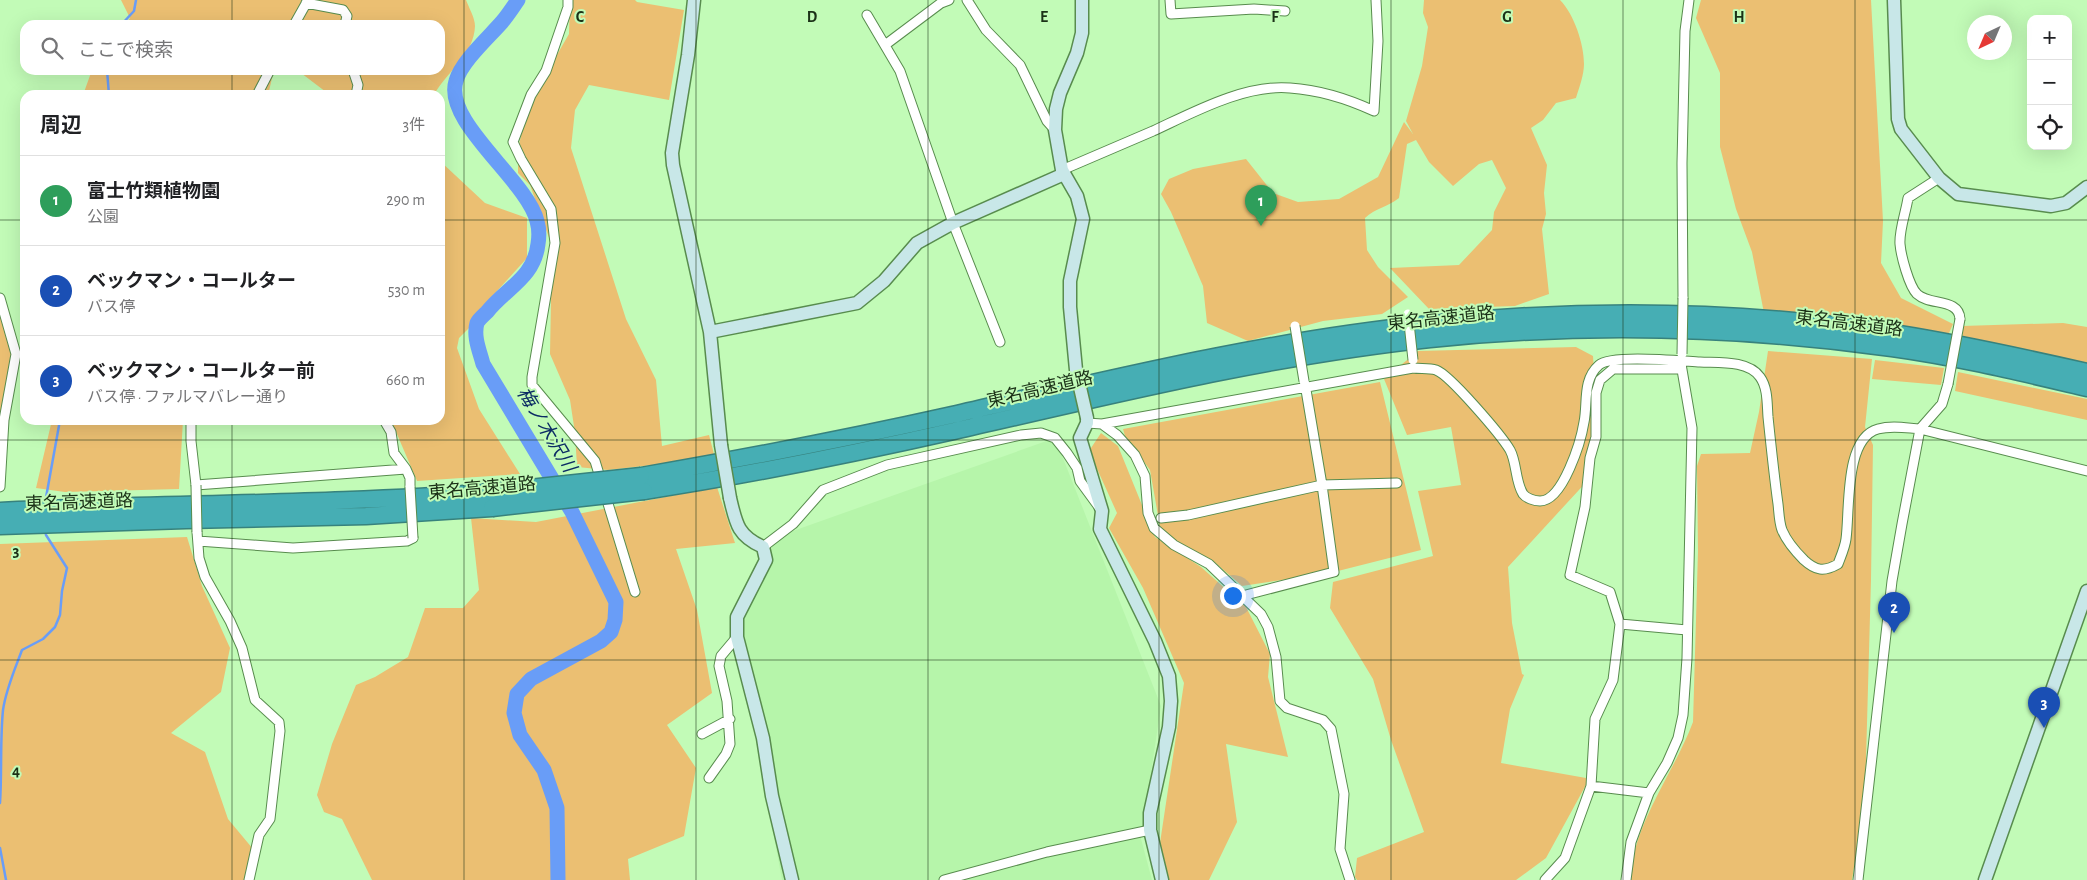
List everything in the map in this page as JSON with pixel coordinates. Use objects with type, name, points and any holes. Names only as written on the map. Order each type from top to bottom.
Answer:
[{"type":"highway","name":"東名高速道路","points":[[643,484],[1067,388],[1272,346],[1374,330],[1498,318],[1574,314],[1652,314],[1787,321],[1896,334],[1984,349],[2087,372]]},
{"type":"highway","name":"東名高速道路","points":[[0,526],[99,514],[364,501],[492,500],[643,484],[713,481],[852,454],[1074,402],[1275,361],[1431,339],[1501,333],[1648,329],[1784,336],[1894,348],[1980,364],[2087,388]]},
{"type":"highway","name":"東名高速道路","points":[[0,511],[99,514]]},
{"type":"street","points":[[568,0],[568,7],[546,71],[531,95],[513,142],[550,209],[555,243],[532,385],[595,461],[635,592]]},
{"type":"street","points":[[694,0],[688,55],[672,153],[673,165],[710,332],[721,445],[734,517],[744,536],[763,547],[766,560],[737,617],[737,637],[763,738],[772,796],[792,880]]},
{"type":"street","points":[[885,46],[940,3],[949,0]]},
{"type":"street","points":[[967,0],[986,30],[1020,65],[1046,121],[1055,130]]},
{"type":"street","points":[[1082,0],[1082,34],[1077,53],[1060,93],[1056,109],[1055,130],[1063,172],[1077,196],[1083,219],[1070,281],[1070,307],[1076,370],[1087,421],[1080,438],[1102,511],[1100,529],[1155,641],[1169,676],[1171,701],[1169,727],[1150,813],[1150,830],[1162,880]]},
{"type":"street","points":[[1170,0],[1172,14],[1254,5],[1285,12]]},
{"type":"street","points":[[710,332],[856,303],[884,281],[917,243],[953,223],[1232,97],[1289,87],[1350,100],[1374,111],[1378,41],[1376,0]]},
{"type":"street","points":[[1626,880],[1631,842],[1648,793],[1668,763],[1678,738],[1683,715],[1692,428],[1681,361],[1683,298],[1682,163],[1685,30],[1689,0]]},
{"type":"street","points":[[1894,0],[1898,119],[1902,129],[1939,178],[1958,194],[2051,206],[2066,203],[2087,187]]},
{"type":"street","points":[[297,20],[307,2],[343,10],[347,16],[346,20]]},
{"type":"street","points":[[867,15],[900,71],[953,223],[1000,342]]},
{"type":"street","points":[[260,90],[267,75]]},
{"type":"street","points":[[355,75],[358,85],[357,90]]},
{"type":"street","points":[[1858,880],[1892,581],[1920,429],[1942,404],[1948,384],[1960,319],[1960,312],[1955,307],[1925,300],[1917,295],[1910,286],[1900,243],[1908,198],[1939,178]]},
{"type":"street","points":[[0,298],[16,354],[4,420],[0,487]]},
{"type":"street","points":[[1408,314],[1413,364]]},
{"type":"street","points":[[1242,596],[1334,572],[1322,485],[1295,326]]},
{"type":"street","points":[[1087,421],[1102,424],[1413,364],[1437,370],[1482,415],[1511,452],[1523,494],[1529,499],[1540,501],[1547,499],[1561,486],[1574,457],[1584,422],[1586,391],[1591,376],[1599,365],[1613,359],[1740,365],[1754,370],[1761,378],[1766,392],[1774,474],[1782,529],[1794,550],[1817,569],[1828,570],[1838,564],[1846,540],[1854,456],[1862,438],[1876,429],[1893,426],[1920,429],[2087,471]]},
{"type":"street","points":[[1545,880],[1565,858],[1591,786],[1595,719],[1613,680],[1620,624],[1610,592],[1570,575],[1585,507],[1590,458],[1596,437],[1596,393],[1600,380],[1613,369],[1681,361]]},
{"type":"street","points":[[1102,424],[1117,435],[1135,455],[1145,476],[1148,513],[1154,528],[1174,545],[1209,564],[1261,614],[1268,627],[1276,657],[1280,701],[1287,708],[1323,720],[1331,729],[1344,794],[1340,849],[1350,880]]},
{"type":"street","points":[[191,425],[199,558],[205,577],[230,621],[242,648],[255,700],[279,722],[280,731],[270,819],[259,835],[249,880]]},
{"type":"street","points":[[197,536],[293,548],[407,541],[413,538],[410,478],[394,453],[391,432],[387,425]]},
{"type":"street","points":[[763,547],[792,524],[823,490],[886,465],[1021,435],[1041,433],[1055,438],[1077,468],[1080,480],[1102,511]]},
{"type":"street","points":[[196,486],[406,469]]},
{"type":"street","points":[[1160,518],[1188,515],[1322,485],[1397,483]]},
{"type":"street","points":[[1985,880],[2087,591]]},
{"type":"street","points":[[1620,624],[1687,630]]},
{"type":"street","points":[[708,778],[726,754],[730,744],[730,719],[719,666],[721,656],[737,637]]},
{"type":"street","points":[[702,734],[730,719]]},
{"type":"street","points":[[1591,786],[1648,793]]},
{"type":"street","points":[[944,880],[1047,852],[1150,830]]},
{"type":"shaded area","points":[[121,0],[308,0],[297,20],[128,20],[130,18]]},
{"type":"shaded area","points":[[311,0],[466,0],[475,26],[470,46],[437,90],[323,90],[304,75],[445,75],[445,20],[301,20]]},
{"type":"shaded area","points":[[570,0],[635,0],[637,2],[684,10],[669,100],[589,85],[575,110],[571,148],[626,319],[656,380],[662,446],[709,435],[715,458],[608,470],[577,467],[575,433],[570,400],[550,354],[552,246],[530,185],[518,173],[518,149],[528,105],[569,34]]},
{"type":"shaded area","points":[[1424,0],[1560,0],[1574,21],[1584,56],[1582,77],[1576,98],[1556,103],[1543,120],[1531,128],[1547,165],[1544,193],[1546,214],[1542,229],[1549,294],[1515,306],[1429,309],[1390,268],[1459,265],[1492,230],[1494,212],[1506,188],[1492,160],[1479,164],[1453,186],[1429,162],[1416,140],[1407,144],[1399,198],[1365,218],[1367,250],[1378,267],[1408,297],[1382,314],[1323,321],[1248,341],[1207,323],[1203,286],[1171,212],[1161,194],[1169,179],[1193,169],[1246,159],[1273,193],[1298,202],[1339,199],[1378,177],[1404,122],[1413,134],[1406,121],[1422,66],[1428,27],[1423,13]]},
{"type":"shaded area","points":[[1701,0],[1871,0],[1883,221],[1881,263],[1901,298],[1953,324],[1946,340],[1764,313],[1752,252],[1736,209],[1720,147],[1720,73],[1696,18]]},
{"type":"shaded area","points":[[90,75],[273,75],[269,90],[85,90]]},
{"type":"shaded area","points":[[445,166],[485,203],[527,218],[527,258],[487,302],[474,323],[459,338],[457,348],[479,409],[520,474],[417,481],[393,425],[445,425]]},
{"type":"shaded area","points":[[0,301],[14,365],[0,473]]},
{"type":"shaded area","points":[[2063,323],[2087,327],[2087,365],[1963,341],[1962,326]]},
{"type":"shaded area","points":[[1576,347],[1593,356],[1598,433],[1590,478],[1508,567],[1512,623],[1522,674],[1524,675],[1510,709],[1501,763],[1586,778],[1587,783],[1546,858],[1516,880],[1357,880],[1355,877],[1357,858],[1424,832],[1391,740],[1373,679],[1330,608],[1333,582],[1433,556],[1418,491],[1461,485],[1451,427],[1407,435],[1384,379],[1418,351]]},
{"type":"shaded area","points":[[1768,351],[1872,359],[1865,427],[1873,445],[1865,795],[1852,880],[1631,880],[1638,840],[1693,722],[1698,551],[1697,466],[1701,454],[1750,453],[1759,412]]},
{"type":"shaded area","points":[[1875,360],[1944,368],[1941,385],[1872,379]]},
{"type":"shaded area","points":[[1958,372],[2087,399],[2087,420],[1955,391]]},
{"type":"shaded area","points":[[1380,382],[1421,550],[1334,572],[1242,586],[1212,560],[1178,543],[1160,527],[1150,470],[1125,436],[1123,429]]},
{"type":"shaded area","points":[[51,425],[183,425],[179,489],[65,492],[36,488]]},
{"type":"shaded area","points":[[1101,433],[1118,446],[1155,537],[1201,567],[1246,607],[1270,654],[1268,677],[1288,757],[1226,744],[1237,822],[1209,880],[1168,880],[1167,878],[1160,843],[1184,683],[1143,588],[1109,528],[1117,513],[1089,451]]},
{"type":"shaded area","points":[[1055,438],[1161,706],[1141,839],[1152,880],[782,880],[737,637],[776,537]]},
{"type":"shaded area","points":[[717,487],[735,543],[676,549],[697,610],[712,693],[667,725],[696,768],[684,836],[628,859],[630,880],[372,880],[342,819],[324,812],[317,795],[332,744],[356,685],[375,677],[408,657],[425,608],[463,608],[479,590],[471,518],[536,522]]},
{"type":"shaded area","points":[[187,537],[202,586],[230,648],[221,692],[171,733],[205,752],[228,819],[253,849],[247,880],[0,880],[0,544]]},
{"type":"waterway","points":[[126,20],[134,11],[136,0]]},
{"type":"waterway","name":"梅ノ木沢川","points":[[518,0],[502,22],[469,58],[456,81],[455,97],[462,114],[473,133],[530,205],[537,221],[539,236],[531,266],[518,282],[479,320],[476,328],[476,339],[483,364],[572,512],[616,602],[615,620],[611,632],[601,641],[531,679],[517,694],[514,713],[520,735],[544,770],[557,808],[558,880]]},
{"type":"waterway","points":[[107,75],[109,90]]},
{"type":"waterway","points":[[45,503],[59,425]]},
{"type":"waterway","points":[[0,803],[2,721],[8,687],[22,650],[43,639],[55,627],[60,615],[62,591],[67,568],[45,531]]},
{"type":"waterway","points":[[0,848],[6,880]]},
{"type":"place","name":"富士竹類植物園","points":[[1261,226]]},
{"type":"place","name":"ベックマン・コールター","points":[[1894,633]]},
{"type":"place","name":"ベックマン・コールター前","points":[[2044,728]]}]
